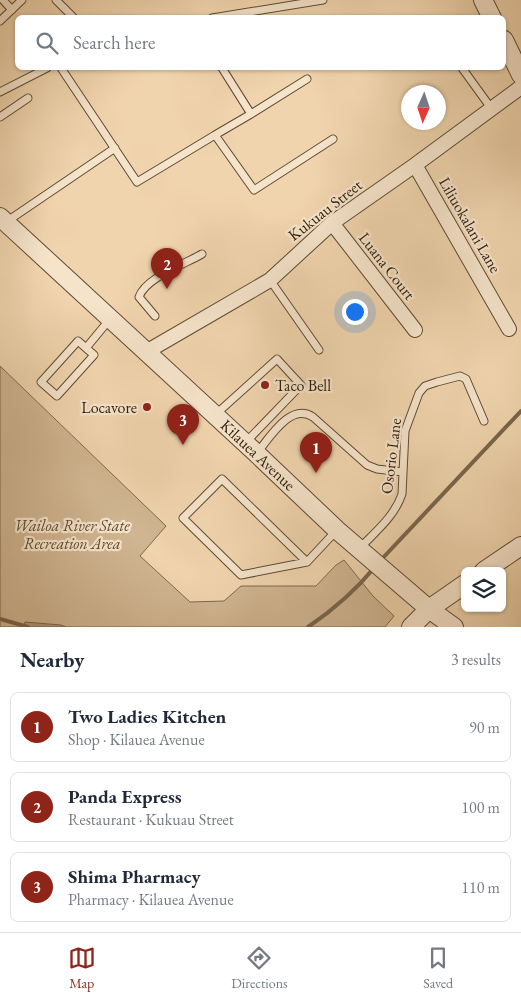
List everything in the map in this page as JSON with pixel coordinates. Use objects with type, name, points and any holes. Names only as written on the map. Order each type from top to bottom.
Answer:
[{"type":"street","points":[[483,0],[490,15]]},
{"type":"street","points":[[506,44],[521,75]]},
{"type":"street","name":"Kukuau Street","points":[[146,352],[270,280],[332,223],[521,87]]},
{"type":"street","name":"Liliuokalani Lane","points":[[415,165],[509,329]]},
{"type":"street","name":"Kilauea Avenue","points":[[2,220],[251,448],[337,530],[429,609],[454,627]]},
{"type":"street","name":"Luana Court","points":[[332,223],[415,330]]},
{"type":"street","points":[[490,567],[521,546]]},
{"type":"street","points":[[411,627],[429,609],[461,587]]},
{"type":"lane","points":[[3,0],[12,10]]},
{"type":"lane","points":[[0,21],[22,0]]},
{"type":"lane","points":[[56,0],[71,15]]},
{"type":"lane","points":[[230,15],[323,0]]},
{"type":"lane","points":[[0,92],[43,70]]},
{"type":"lane","points":[[62,70],[137,182],[307,79]]},
{"type":"lane","points":[[223,70],[251,114]]},
{"type":"lane","points":[[463,70],[491,108]]},
{"type":"lane","points":[[0,117],[28,98]]},
{"type":"lane","points":[[215,135],[254,190],[333,139]]},
{"type":"lane","points":[[2,220],[115,148]]},
{"type":"lane","points":[[155,316],[139,297],[144,287],[178,265],[202,254]]},
{"type":"lane","points":[[270,280],[320,350]]},
{"type":"lane","points":[[86,348],[110,319]]},
{"type":"lane","points":[[78,341],[86,348],[94,354],[56,396],[41,382],[78,341]]},
{"type":"lane","points":[[215,415],[277,359],[302,385],[251,448]]},
{"type":"lane","name":"Osorio Lane","points":[[363,551],[400,502],[405,431],[419,393],[425,386],[460,376],[466,379],[484,421]]},
{"type":"lane","points":[[251,448],[288,417],[303,412],[313,417],[367,465],[377,470],[403,472]]},
{"type":"lane","points":[[307,562],[222,479],[183,518],[241,575],[307,562],[337,530]]},
{"type":"green space","name":"Wailoa River State Recreation Area","points":[[0,366],[166,526],[140,556],[190,602],[224,601],[241,586],[316,586],[336,565],[344,560],[373,596],[394,616],[385,627],[0,627]]},
{"type":"shaded area","points":[[25,622],[61,625],[66,627],[23,627]]},
{"type":"waterway","points":[[380,561],[521,411]]},
{"type":"waterway","points":[[308,627],[343,600],[374,568]]},
{"type":"waterway","points":[[0,619],[28,627]]},
{"type":"place","name":"Panda Express","points":[[167,289]]},
{"type":"place","name":"Taco Bell","points":[[265,385]]},
{"type":"place","name":"Locavore","points":[[147,407]]},
{"type":"place","name":"Shima Pharmacy","points":[[183,445]]},
{"type":"place","name":"Two Ladies Kitchen","points":[[316,473]]}]
